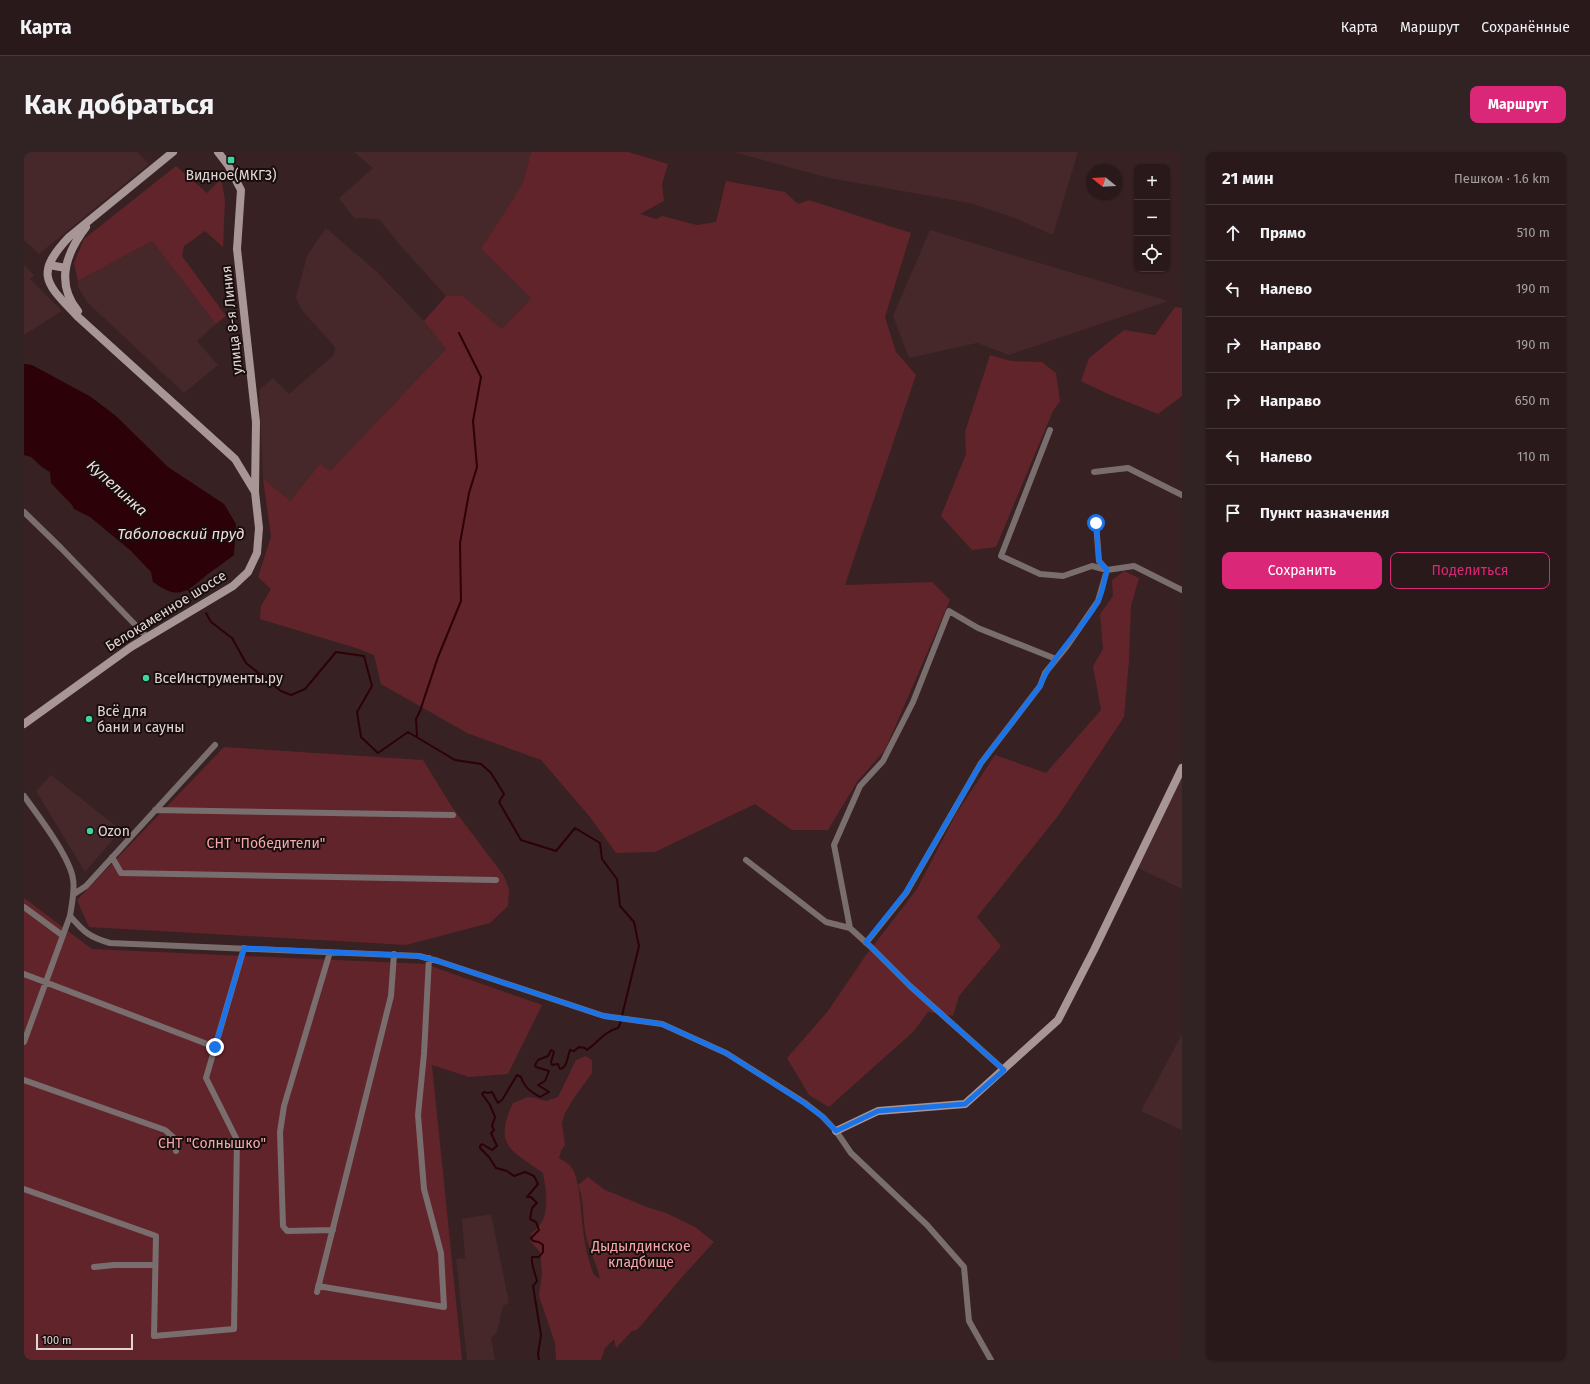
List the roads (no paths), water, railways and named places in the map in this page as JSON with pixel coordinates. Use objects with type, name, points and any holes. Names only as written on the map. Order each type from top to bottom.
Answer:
[{"type":"main road","name":"Белокаменное шоссе","points":[[24,724],[131,647],[233,586],[248,572],[257,553],[259,528],[255,492],[235,459],[97,334],[54,291],[49,283],[47,273],[49,265],[60,246],[173,152]]},
{"type":"main road","name":"улица 8-я Линия","points":[[218,152],[228,165],[241,190],[238,249],[256,422],[255,492]]},
{"type":"main road","name":"Белокаменное шоссе","points":[[95,216],[79,236],[67,260],[66,286],[75,306],[97,334]]},
{"type":"main road","points":[[49,265],[66,268]]},
{"type":"main road","points":[[836,1131],[878,1111],[965,1104],[1058,1020],[1094,950],[1182,768]]},
{"type":"street","points":[[1050,430],[1000,556],[1040,574],[1063,576],[1092,566],[1107,570],[1134,566],[1182,590]]},
{"type":"street","points":[[1094,472],[1128,468],[1182,495]]},
{"type":"street","points":[[24,512],[147,637]]},
{"type":"street","points":[[1096,523],[1099,561],[1107,570]]},
{"type":"street","points":[[866,942],[906,892],[981,763],[1040,686],[1045,673],[1098,601],[1107,570]]},
{"type":"street","points":[[850,928],[834,844],[860,786],[883,761],[913,702],[949,611],[978,628],[1056,659]]},
{"type":"street","points":[[74,894],[86,886],[215,745]]},
{"type":"street","points":[[24,796],[49,832],[68,864],[73,876],[74,894],[70,916],[24,1042]]},
{"type":"street","points":[[155,810],[453,815]]},
{"type":"street","points":[[112,857],[121,873],[496,880]]},
{"type":"street","points":[[746,860],[826,922],[850,928],[910,986],[1004,1070]]},
{"type":"street","points":[[24,907],[62,935]]},
{"type":"street","points":[[70,916],[83,932],[96,939],[110,943],[394,954],[429,958],[614,1018],[662,1024],[726,1053],[804,1103],[823,1117],[836,1131],[851,1153],[927,1224],[964,1267],[969,1321],[991,1360]]},
{"type":"street","points":[[24,1189],[156,1236],[154,1336],[234,1329],[236,1140],[206,1078],[244,948]]},
{"type":"street","points":[[330,952],[284,1106],[280,1132],[283,1226],[287,1231],[333,1230]]},
{"type":"street","points":[[394,954],[391,996],[318,1289],[444,1308],[441,1253],[424,1189],[418,1115],[424,1054],[429,958]]},
{"type":"street","points":[[24,974],[215,1047]]},
{"type":"street","points":[[24,1080],[165,1130],[173,1137],[176,1151]]},
{"type":"street","points":[[94,1267],[114,1264],[156,1265]]},
{"type":"water","name":"Таболовский пруд","points":[[24,364],[32,365],[91,397],[116,416],[168,467],[224,504],[236,524],[234,555],[194,586],[182,592],[176,593],[169,591],[153,582],[151,572],[130,550],[90,517],[74,509],[51,483],[50,472],[31,457],[24,455]]},
{"type":"waterway","points":[[417,737],[416,719],[438,657],[461,601],[460,543],[469,493],[477,467],[473,421],[481,377],[459,333]]},
{"type":"waterway","name":"Купелинка","points":[[188,589],[194,598]]},
{"type":"waterway","name":"Купелинка","points":[[206,613],[211,622],[232,638],[246,663],[281,691],[291,695],[305,689],[336,652],[364,656],[372,686],[357,712],[361,737],[378,753],[408,732],[455,760],[481,764],[491,773],[504,794],[499,802],[521,840],[556,851],[575,828],[600,843],[602,859],[617,879],[620,906],[634,922],[639,946],[618,1028],[605,1034],[587,1050],[579,1047],[574,1051],[570,1050],[566,1064],[563,1068],[560,1069],[558,1064],[552,1065],[551,1062],[554,1052],[551,1050],[548,1056],[538,1060],[535,1065],[536,1067],[549,1071],[545,1081],[538,1085],[549,1092],[540,1097],[528,1089],[521,1077],[517,1075],[502,1100],[498,1103],[492,1092],[484,1092],[482,1094],[490,1105],[495,1117],[492,1126],[494,1130],[491,1133],[497,1146],[492,1150],[482,1144],[480,1148],[489,1157],[496,1168],[507,1171],[514,1176],[525,1172],[534,1176],[538,1184],[527,1197],[531,1197],[537,1203],[532,1208],[530,1219],[536,1222],[539,1230],[531,1238],[533,1241],[539,1242],[543,1245],[543,1252],[539,1257],[532,1257],[537,1281],[533,1286],[541,1335],[538,1354],[539,1360]]},
{"type":"place","name":"Видное(МКГЗ)","points":[[231,160]]},
{"type":"place","name":"ВсеИнструменты.ру","points":[[146,678]]},
{"type":"place","name":"Всё для бани и сауны","points":[[89,719]]},
{"type":"place","name":"Ozon","points":[[90,831]]},
{"type":"park label","name":"СНТ \"Победители\"","points":[[266,843]]},
{"type":"park label","name":"СНТ \"Солнышко\"","points":[[212,1143]]},
{"type":"park label","name":"Дыдылдинское кладбище","points":[[641,1254]]}]
